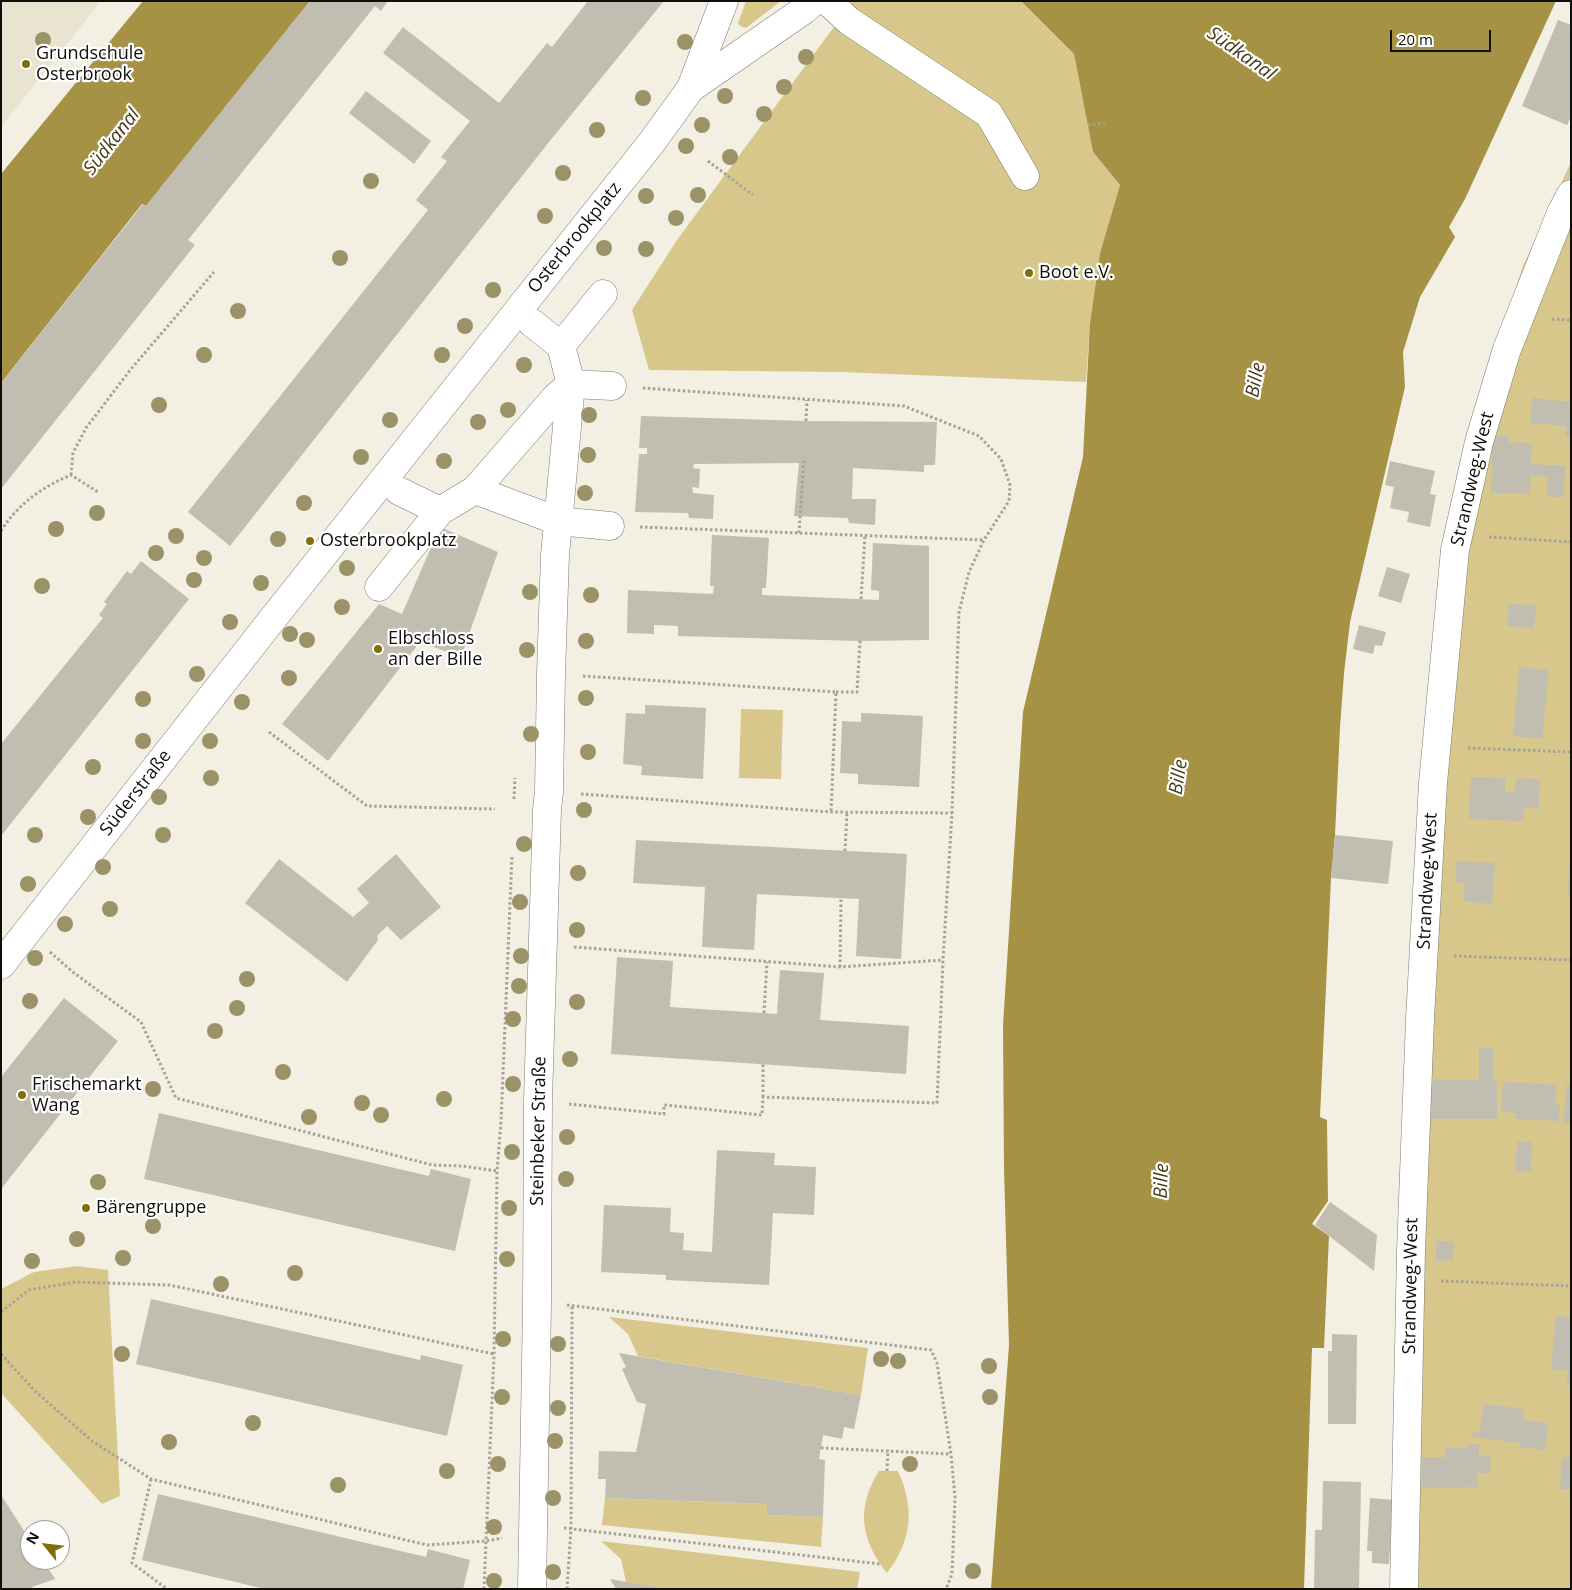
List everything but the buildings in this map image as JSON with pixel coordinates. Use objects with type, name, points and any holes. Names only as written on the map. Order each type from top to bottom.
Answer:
[{"type":"street","name":"Osterbrookplatz","points":[[270,620],[652,142],[691,88],[724,1]]},
{"type":"street","name":"Osterbrookplatz","points":[[691,88],[804,10],[814,1]]},
{"type":"street","points":[[827,1],[849,21],[989,114],[1025,176]]},
{"type":"street","name":"Strandweg-West","points":[[1404,1589],[1411,1280],[1424,955],[1433,784],[1456,550],[1479,442],[1507,349],[1561,213],[1571,194]]},
{"type":"street","points":[[561,346],[603,294]]},
{"type":"street","points":[[532,323],[561,346],[571,384],[558,521],[551,674]]},
{"type":"street","points":[[379,587],[440,511],[475,490],[556,397],[571,384],[612,386]]},
{"type":"street","points":[[475,490],[558,521],[610,526]]},
{"type":"street","points":[[399,491],[440,511]]},
{"type":"street","name":"Süderstraße","points":[[1,965],[270,620]]},
{"type":"street","name":"Steinbeker Straße","points":[[532,1589],[538,1305],[538,1100],[549,792],[551,674]]},
{"type":"path","points":[[1088,125],[1105,123]]},
{"type":"path","points":[[708,161],[754,195]]},
{"type":"path","points":[[71,475],[73,453],[86,428],[131,369],[214,272]]},
{"type":"path","points":[[612,386],[904,406],[979,436],[1001,459],[1010,485],[1009,501],[984,540],[969,572],[959,612],[952,813],[937,1103],[763,1097]]},
{"type":"path","points":[[806,421],[807,400]]},
{"type":"path","points":[[799,533],[804,458]]},
{"type":"path","points":[[71,475],[98,492]]},
{"type":"path","points":[[1,531],[21,505],[50,483],[71,475]]},
{"type":"path","points":[[610,526],[984,540]]},
{"type":"path","points":[[861,599],[865,535]]},
{"type":"path","points":[[1459,535],[1571,542]]},
{"type":"path","points":[[551,674],[857,692],[860,641]]},
{"type":"path","points":[[831,812],[836,692]]},
{"type":"path","points":[[269,732],[367,806],[496,809]]},
{"type":"path","points":[[1437,745],[1477,749],[1571,752]]},
{"type":"path","points":[[514,804],[516,775]]},
{"type":"path","points":[[549,792],[847,813],[952,813]]},
{"type":"path","points":[[845,850],[847,813]]},
{"type":"path","points":[[484,1589],[494,1354],[497,1171],[501,1122],[512,854]]},
{"type":"path","points":[[840,967],[841,898]]},
{"type":"path","points":[[27,932],[74,973],[142,1022],[176,1098],[432,1165],[462,1166],[497,1171]]},
{"type":"path","points":[[543,946],[840,967],[943,960]]},
{"type":"path","points":[[1424,955],[1571,960]]},
{"type":"path","points":[[764,1013],[767,962]]},
{"type":"path","points":[[538,1100],[664,1114],[664,1105],[762,1115],[763,1064]]},
{"type":"path","points":[[1411,1280],[1571,1286]]},
{"type":"path","points":[[1,1312],[29,1290],[76,1282],[169,1285],[494,1354]]},
{"type":"path","points":[[538,1305],[572,1306],[931,1350],[937,1363],[951,1454],[955,1498],[952,1574],[946,1589]]},
{"type":"path","points":[[567,1589],[571,1529],[572,1306]]},
{"type":"path","points":[[1,1354],[36,1392],[92,1441],[151,1479],[427,1545],[486,1541],[534,1527],[571,1529],[880,1564]]},
{"type":"path","points":[[821,1448],[951,1454]]},
{"type":"path","points":[[887,1471],[888,1450]]},
{"type":"path","points":[[151,1479],[132,1563],[167,1589]]},
{"type":"shaded area","name":"Grundschule Osterbrook","points":[[1,1],[101,1],[1,127]]},
{"type":"shaded area","points":[[746,1],[781,1],[746,28],[738,23]]},
{"type":"shaded area","points":[[853,1],[1021,1],[1074,54],[1093,152],[1120,185],[1100,253],[1090,323],[1086,382],[841,372],[649,370],[632,310],[677,240]]},
{"type":"shaded area","points":[[1571,162],[1571,1589],[1393,1589],[1439,585],[1451,503],[1475,412],[1523,266]]},
{"type":"shaded area","points":[[741,709],[783,710],[781,779],[739,778]]},
{"type":"shaded area","points":[[77,1266],[108,1270],[120,1496],[102,1504],[1,1393],[1,1289],[34,1272]]},
{"type":"shaded area","points":[[609,1317],[868,1348],[861,1395],[638,1356],[628,1334]]},
{"type":"shaded area","points":[[879,1471],[898,1471],[907,1498],[909,1511],[906,1536],[902,1549],[887,1573],[871,1548],[864,1523],[867,1498]]},
{"type":"shaded area","points":[[605,1498],[767,1504],[767,1515],[823,1517],[821,1547],[602,1525]]},
{"type":"shaded area","points":[[601,1541],[860,1572],[857,1589],[668,1589],[626,1582],[621,1559]]},
{"type":"water","name":"Südkanal","points":[[143,1],[310,1],[146,206],[142,204],[1,383],[1,174]]},
{"type":"water","points":[[1021,1],[1556,1],[1465,199],[1449,227],[1455,237],[1420,297],[1403,352],[1405,387],[1350,622],[1340,727],[1320,1117],[1327,1120],[1328,1201],[1312,1224],[1329,1236],[1324,1348],[1312,1348],[1304,1589],[991,1589],[1009,1345],[1004,1169],[1003,1025],[1023,712],[1083,457],[1090,323],[1100,253],[1120,185],[1093,152],[1074,54]]},
{"type":"place","name":"Grundschule Osterbrook","points":[[26,64]]},
{"type":"place","name":"Boot e.V.","points":[[1029,273]]},
{"type":"place","name":"Osterbrookplatz","points":[[310,541]]},
{"type":"place","name":"Elbschloss an der Bille","points":[[378,649]]},
{"type":"place","name":"Frischemarkt Wang","points":[[22,1095]]},
{"type":"place","name":"Bärengruppe","points":[[86,1208]]},
{"type":"water label","name":"Bille","points":[[1256,380]]},
{"type":"water label","name":"Bille","points":[[1179,777]]},
{"type":"water label","name":"Bille","points":[[1162,1181]]}]
